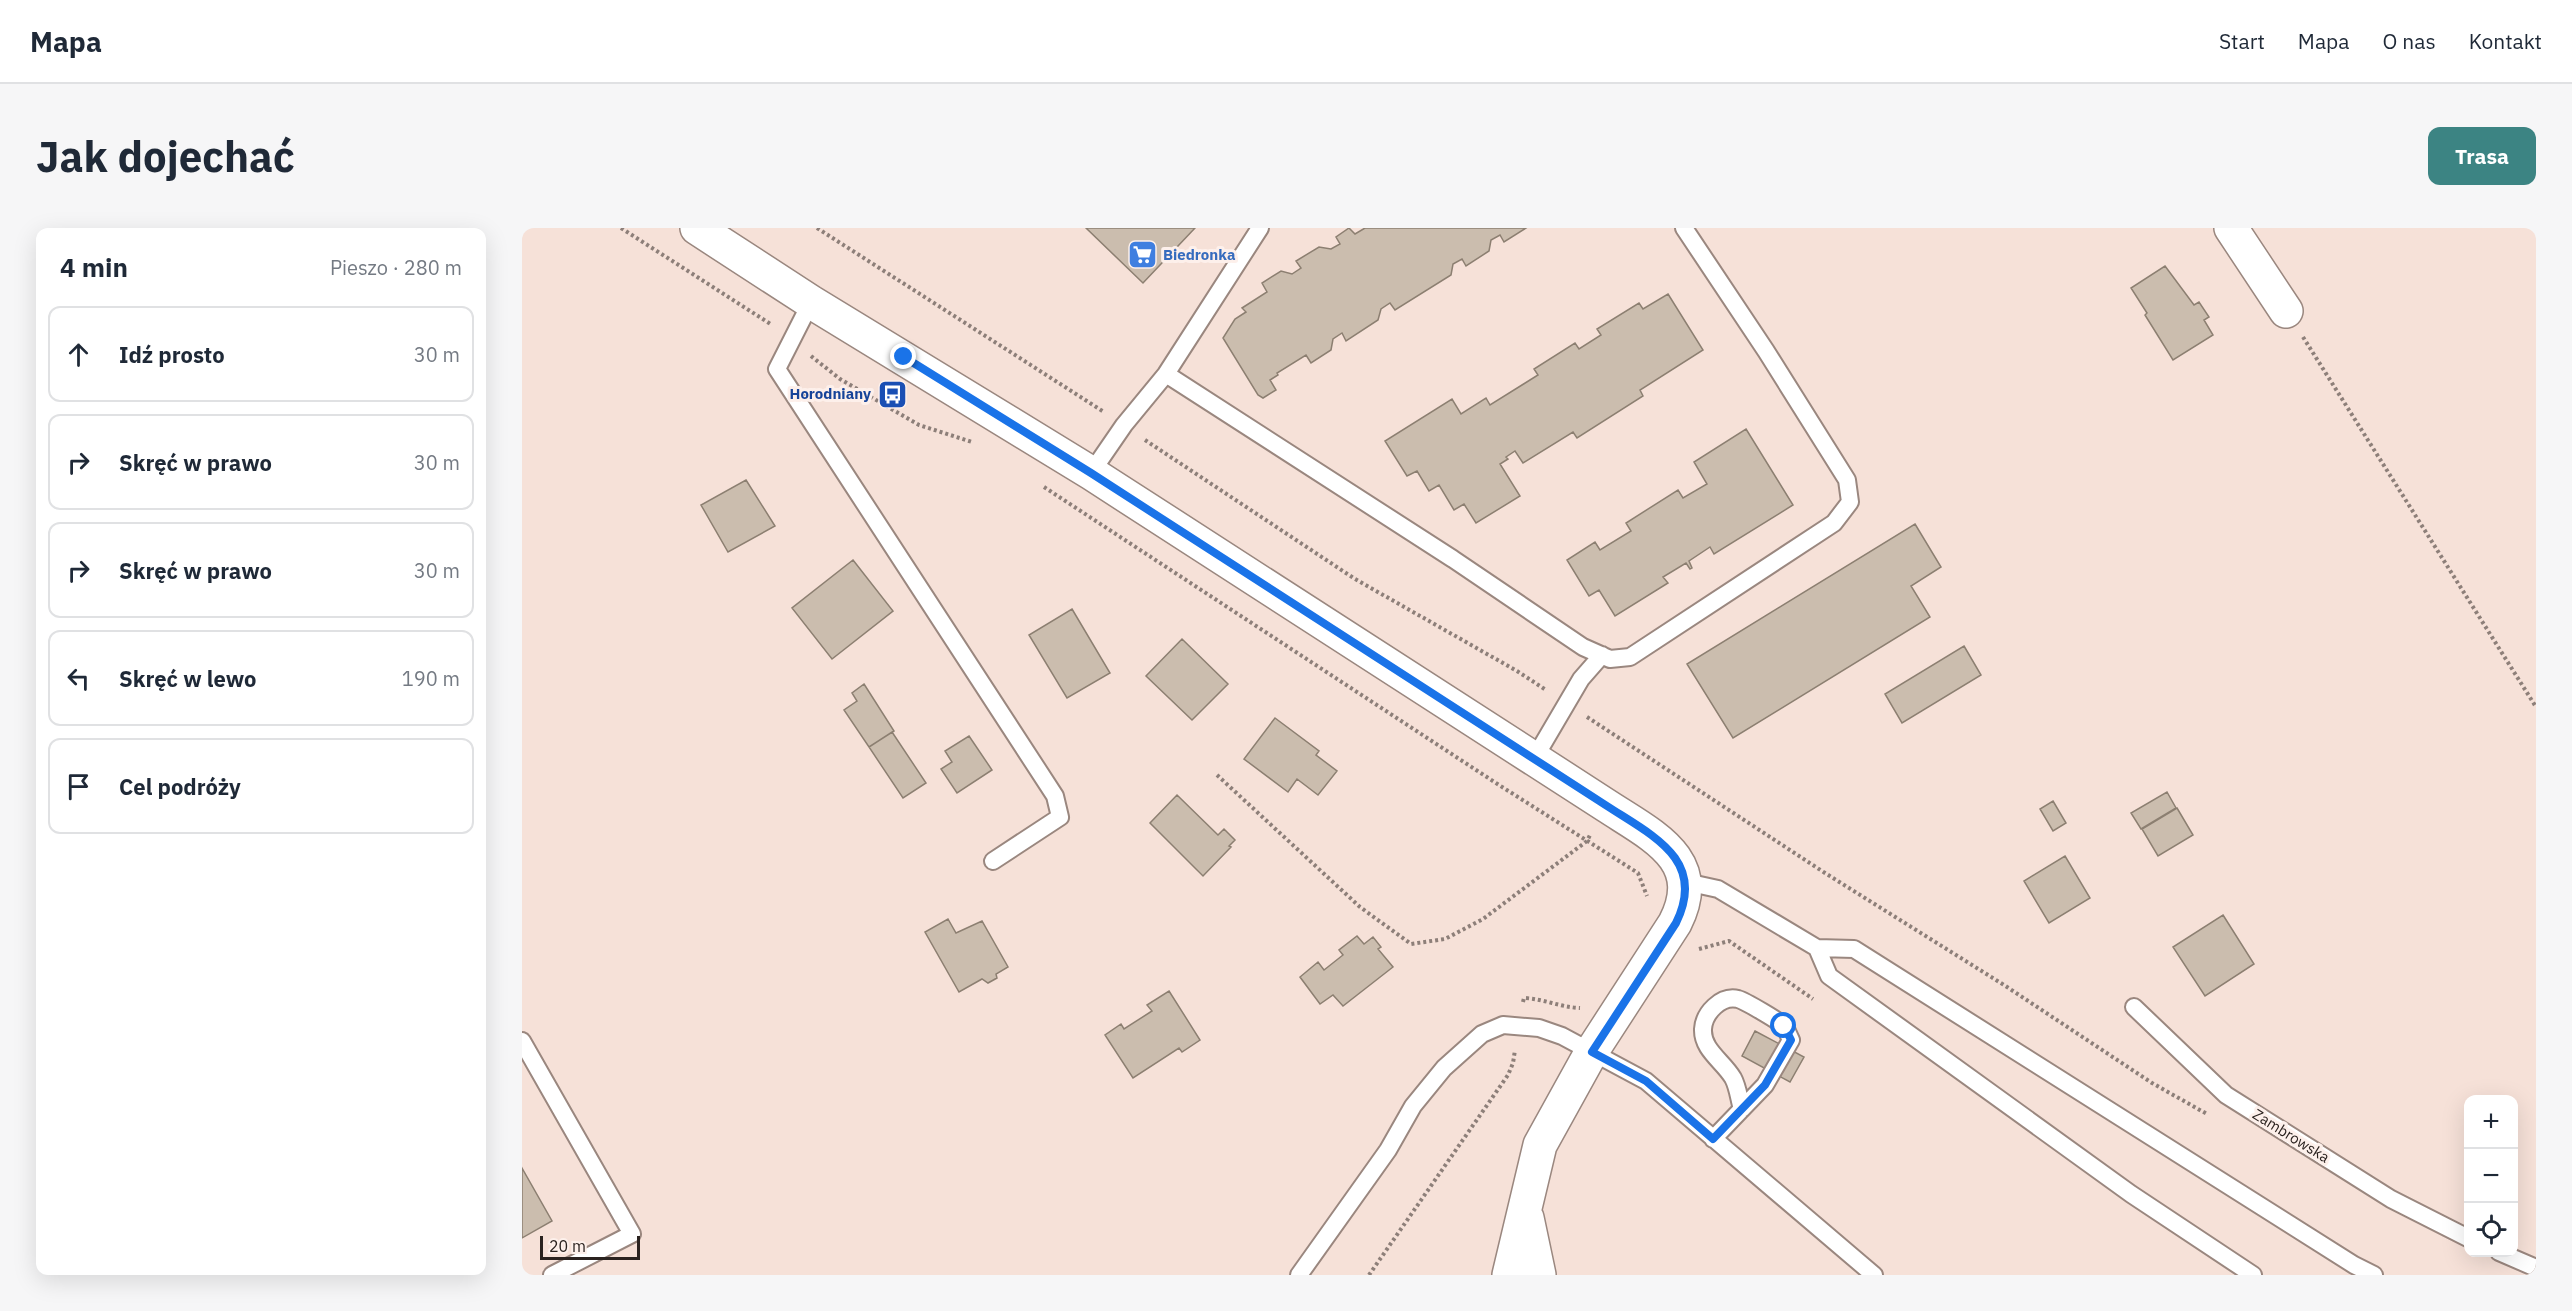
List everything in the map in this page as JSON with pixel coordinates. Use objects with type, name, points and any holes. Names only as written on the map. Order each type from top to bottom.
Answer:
[{"type":"street","points":[[697,228],[811,302],[1091,473],[1640,827],[1669,850],[1680,865],[1686,882],[1684,906],[1656,954],[1592,1052],[1540,1145],[1509,1275]]},
{"type":"street","points":[[2231,228],[2286,311]]},
{"type":"street","points":[[1526,1210],[1539,1275]]},
{"type":"lane","points":[[1091,473],[1124,425],[1167,374],[1260,228]]},
{"type":"lane","points":[[1167,374],[1453,559],[1582,647],[1610,659],[1630,657],[1834,523],[1850,502],[1847,480],[1766,351],[1684,228]]},
{"type":"lane","points":[[811,302],[777,369],[1055,796],[1060,817],[993,861]]},
{"type":"lane","points":[[1534,759],[1581,679],[1602,656]]},
{"type":"lane","points":[[1686,882],[1718,889],[1816,948],[1854,949],[2354,1265],[2374,1275]]},
{"type":"lane","points":[[1816,948],[1829,976],[2131,1194],[2253,1275]]},
{"type":"lane","points":[[1713,1139],[1742,1109],[1765,1085],[1791,1040],[1784,1026],[1737,999],[1725,1000],[1715,1006],[1707,1016],[1703,1028],[1705,1041],[1734,1080],[1742,1109]]},
{"type":"lane","name":"Zambrowska","points":[[2134,1007],[2226,1095],[2391,1199],[2464,1236]]},
{"type":"lane","points":[[1299,1275],[1388,1150],[1413,1106],[1444,1068],[1482,1034],[1503,1025],[1539,1028],[1592,1052],[1646,1081],[1874,1275]]},
{"type":"lane","points":[[522,1041],[632,1234],[552,1275]]},
{"type":"lane","points":[[2511,1257],[2536,1268]]},
{"type":"path","points":[[621,228],[770,323],[840,379],[919,425],[979,444]]},
{"type":"path","points":[[817,228],[1124,425],[1355,579],[1517,671],[1825,873],[2004,985],[2152,1083],[2212,1117]]},
{"type":"path","points":[[2286,311],[2380,456],[2536,707]]},
{"type":"path","points":[[1039,484],[1638,873],[1647,893],[1645,903]]},
{"type":"path","points":[[1217,775],[1360,907],[1411,944],[1445,939],[1483,920],[1587,840]]},
{"type":"path","points":[[1656,954],[1682,967],[1701,947],[1729,941],[1816,1001]]},
{"type":"path","points":[[1369,1275],[1508,1075],[1513,1064],[1524,998],[1543,999],[1564,1008],[1585,1009]]},
{"type":"building","name":"Biedronka","points":[[1086,228],[1195,228],[1143,283]]},
{"type":"building","points":[[1349,228],[1355,234],[1365,228],[1526,228],[1504,242],[1500,235],[1491,240],[1489,251],[1466,266],[1462,259],[1453,264],[1451,275],[1395,310],[1390,303],[1381,309],[1378,320],[1346,341],[1342,333],[1333,339],[1331,350],[1311,363],[1306,355],[1277,373],[1278,375],[1270,380],[1276,390],[1263,398],[1258,395],[1223,338],[1235,319],[1246,312],[1242,308],[1267,292],[1262,283],[1281,271],[1292,274],[1301,268],[1296,261],[1319,247],[1331,249],[1340,244],[1336,237]]},
{"type":"building","points":[[2165,266],[2194,305],[2199,302],[2209,317],[2204,320],[2213,335],[2173,360],[2131,288]]},
{"type":"building","points":[[1668,294],[1703,350],[1640,390],[1643,396],[1577,438],[1573,432],[1523,463],[1515,451],[1506,457],[1508,459],[1500,464],[1520,496],[1476,523],[1464,504],[1454,510],[1439,485],[1429,491],[1417,471],[1407,476],[1385,441],[1452,399],[1461,414],[1486,398],[1490,405],[1538,375],[1534,369],[1575,343],[1579,349],[1601,335],[1597,329],[1639,303],[1643,309]]},
{"type":"building","points":[[1746,429],[1793,505],[1714,554],[1710,547],[1689,561],[1692,568],[1690,569],[1686,563],[1663,577],[1668,583],[1615,616],[1599,590],[1589,596],[1567,560],[1595,542],[1600,550],[1631,531],[1626,523],[1678,490],[1683,498],[1707,484],[1694,462]]},
{"type":"building","points":[[746,480],[775,526],[728,552],[701,505]]},
{"type":"building","points":[[1915,524],[1941,567],[1911,586],[1930,617],[1733,738],[1687,664]]},
{"type":"building","points":[[853,560],[893,611],[832,659],[792,608]]},
{"type":"building","points":[[1072,609],[1110,673],[1067,698],[1029,635]]},
{"type":"building","points":[[1182,639],[1228,684],[1192,720],[1146,676]]},
{"type":"building","points":[[1964,646],[1981,675],[1902,723],[1885,694]]},
{"type":"building","points":[[864,684],[894,731],[869,747],[844,710],[857,701],[852,693]]},
{"type":"building","points":[[1275,718],[1319,751],[1316,755],[1337,771],[1318,795],[1297,779],[1288,792],[1244,759]]},
{"type":"building","points":[[892,732],[926,783],[903,798],[869,747]]},
{"type":"building","points":[[969,736],[992,770],[957,793],[941,769],[952,762],[945,751]]},
{"type":"building","points":[[2167,792],[2176,808],[2141,829],[2131,813]]},
{"type":"building","points":[[1177,795],[1218,835],[1224,829],[1235,840],[1203,876],[1150,823]]},
{"type":"building","points":[[2053,801],[2066,823],[2053,831],[2040,809]]},
{"type":"building","points":[[2177,808],[2193,835],[2158,856],[2142,829]]},
{"type":"building","points":[[2065,856],[2090,898],[2049,923],[2024,881]]},
{"type":"building","points":[[2223,915],[2254,964],[2205,996],[2173,947]]},
{"type":"building","points":[[948,919],[956,933],[982,921],[1008,967],[996,974],[997,978],[988,983],[982,979],[959,992],[925,932]]},
{"type":"building","points":[[1357,936],[1364,944],[1373,937],[1381,947],[1378,949],[1393,967],[1343,1006],[1333,995],[1320,1004],[1300,977],[1318,962],[1324,970],[1343,955],[1339,950]]},
{"type":"building","points":[[1169,991],[1200,1040],[1182,1052],[1179,1048],[1133,1078],[1105,1035],[1121,1024],[1124,1029],[1152,1011],[1147,1005]]},
{"type":"building","points":[[1755,1031],[1804,1057],[1790,1082],[1742,1056]]},
{"type":"building","points":[[522,1168],[552,1221],[522,1238]]},
{"type":"place","name":"Biedronka","points":[[1142,255]]},
{"type":"place","name":"Horodniany","points":[[892,394]]},
{"type":"route","points":[[904,357],[1091,473],[1640,827],[1669,850],[1680,865],[1686,882],[1684,906],[1676,923],[1592,1052],[1646,1081],[1713,1139],[1765,1085],[1791,1040],[1784,1026]]}]
